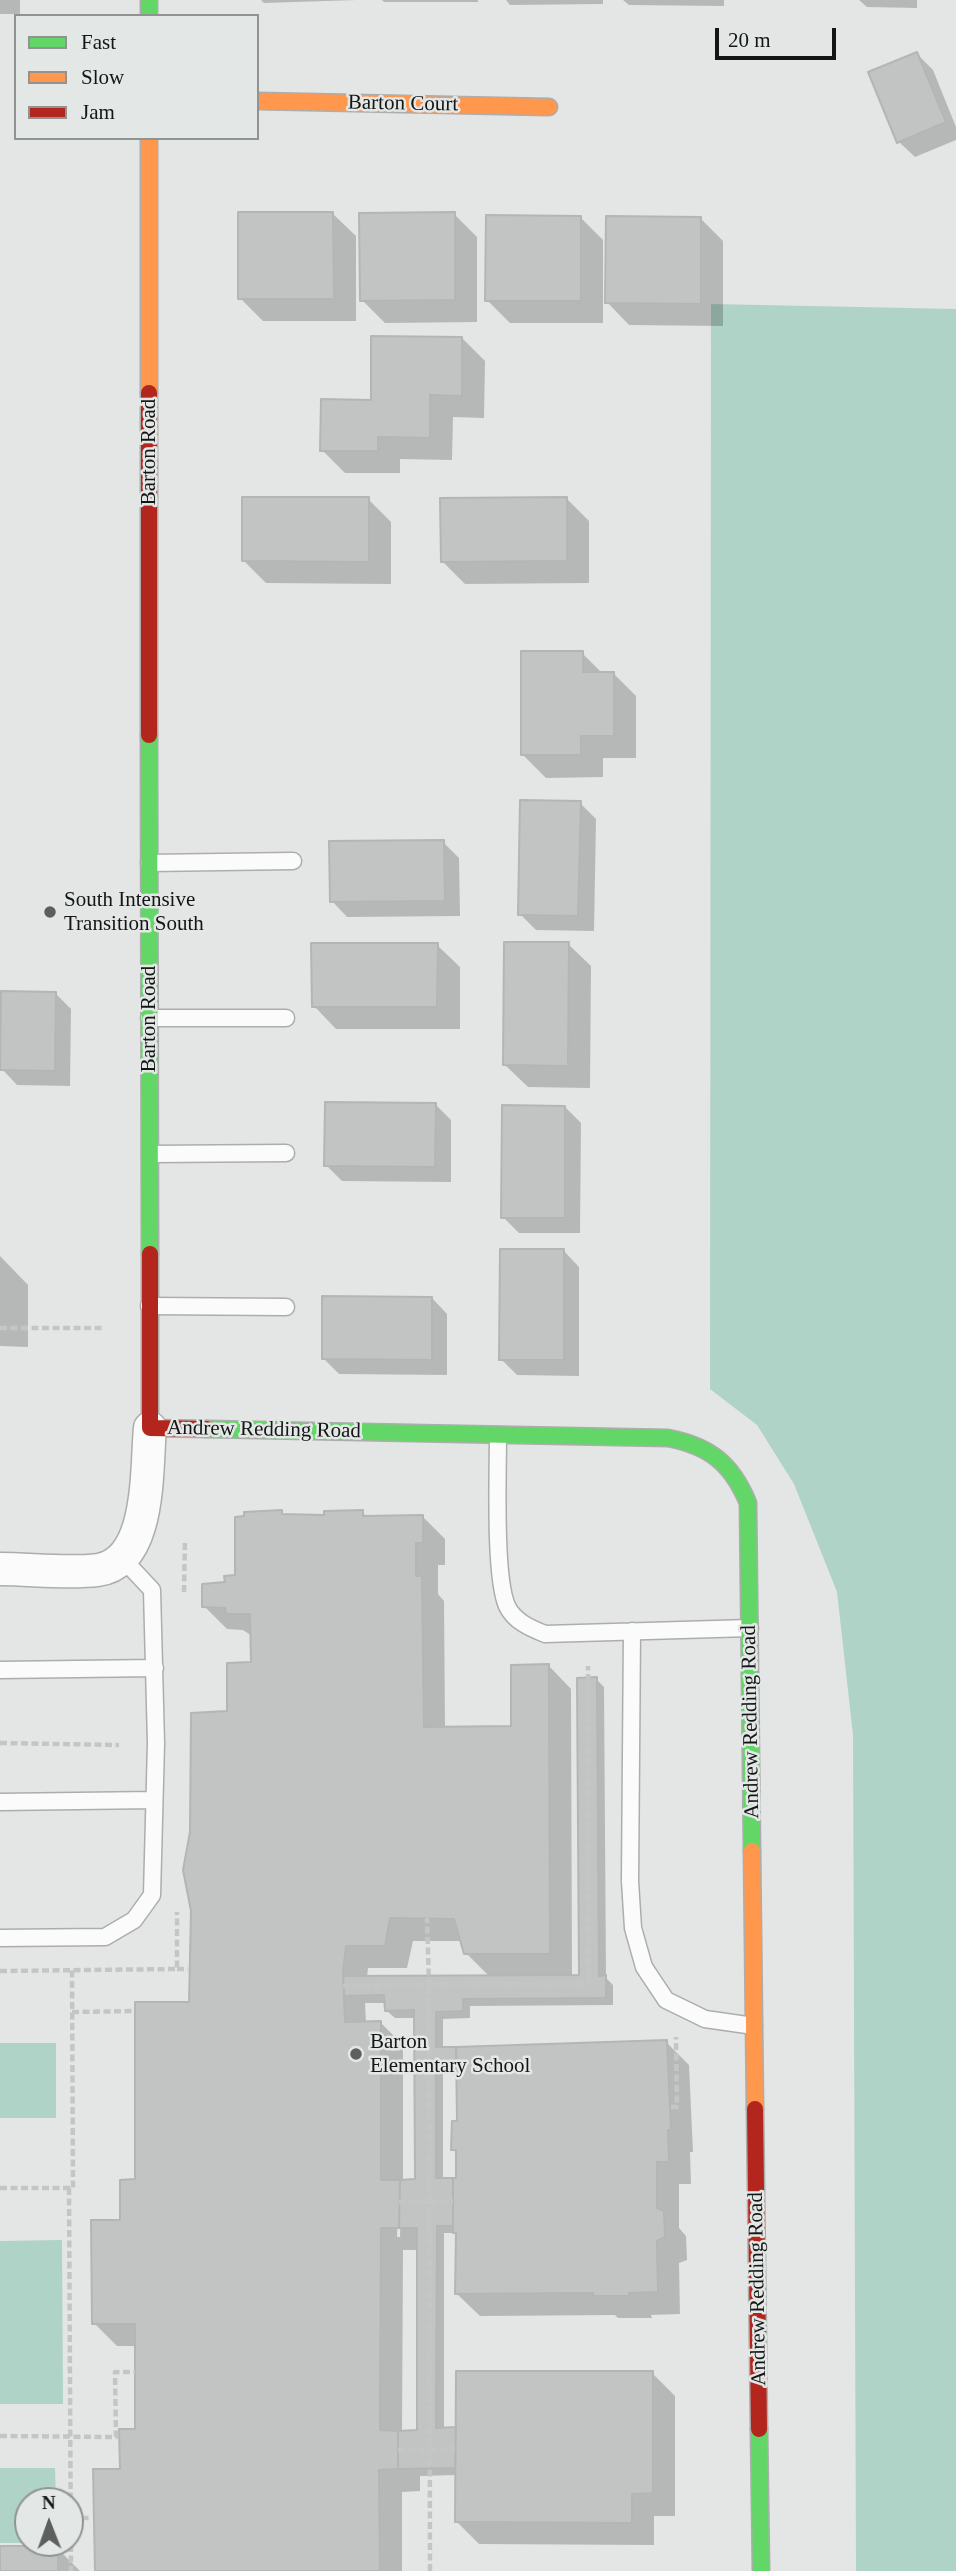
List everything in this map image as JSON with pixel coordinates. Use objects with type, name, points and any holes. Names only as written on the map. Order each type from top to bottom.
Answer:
[{"type":"street","name":"Barton Court","points":[[259,102],[549,107]]},
{"type":"street","name":"Barton Road","points":[[122,1558],[141,1529],[150,1428],[149,140]]},
{"type":"street","name":"Andrew Redding Road","points":[[150,1428],[668,1438],[696,1442],[720,1457],[738,1477],[748,1503],[761,2571]]},
{"type":"street","points":[[0,1569],[100,1570],[122,1558]]},
{"type":"lane","points":[[149,863],[293,861]]},
{"type":"lane","points":[[149,1018],[286,1018]]},
{"type":"lane","points":[[150,1154],[286,1153]]},
{"type":"lane","points":[[149,1306],[286,1307]]},
{"type":"lane","points":[[498,1434],[501,1579],[507,1607],[523,1625],[545,1634],[750,1628]]},
{"type":"lane","points":[[0,1938],[104,1937],[134,1920],[152,1895],[155,1668],[152,1590],[122,1558]]},
{"type":"lane","points":[[632,1631],[630,1881],[633,1928],[644,1968],[666,2000],[705,2019],[755,2026]]},
{"type":"lane","points":[[0,1670],[155,1668]]},
{"type":"lane","points":[[0,1802],[154,1800]]},
{"type":"path","points":[[0,1328],[103,1328]]},
{"type":"path","points":[[343,1986],[589,1984],[588,1666]]},
{"type":"path","points":[[0,1743],[119,1745]]},
{"type":"path","points":[[427,1919],[429,2571]]},
{"type":"path","points":[[177,1969],[188,1969]]},
{"type":"path","points":[[0,2188],[73,2188],[72,1970]]},
{"type":"path","points":[[671,2107],[677,2107],[676,2004]]},
{"type":"path","points":[[72,2012],[135,2011]]},
{"type":"path","points":[[69,2188],[71,2487]]},
{"type":"path","points":[[399,2202],[453,2202]]},
{"type":"path","points":[[0,2436],[117,2437],[115,2372],[135,2372]]},
{"type":"path","points":[[398,2450],[456,2449]]},
{"type":"path","points":[[84,2518],[92,2518]]},
{"type":"green space","points":[[711,304],[956,309],[956,2571],[856,2571],[853,1735],[837,1592],[794,1484],[757,1425],[710,1389]]},
{"type":"green space","points":[[0,2043],[56,2043],[56,2118],[0,2118]]},
{"type":"green space","points":[[62,2240],[63,2404],[0,2404],[0,2241]]},
{"type":"green space","points":[[0,2468],[55,2468],[56,2487],[14,2487],[14,2543],[0,2543]]},
{"type":"building","points":[[917,52],[946,122],[897,143],[868,72]]},
{"type":"building","points":[[238,212],[333,212],[334,299],[238,299]]},
{"type":"building","points":[[455,212],[455,300],[360,301],[359,213]]},
{"type":"building","points":[[486,215],[581,216],[581,301],[485,301]]},
{"type":"building","points":[[606,216],[701,217],[701,304],[605,303]]},
{"type":"building","points":[[371,336],[462,337],[462,396],[430,395],[430,438],[378,437],[378,451],[320,451],[321,399],[371,400]]},
{"type":"building","points":[[242,497],[369,497],[369,562],[242,561]]},
{"type":"building","points":[[567,497],[567,561],[441,562],[440,498]]},
{"type":"building","points":[[521,651],[583,651],[583,672],[614,672],[614,736],[581,736],[581,755],[521,755]]},
{"type":"building","points":[[520,800],[581,801],[578,916],[518,915]]},
{"type":"building","points":[[444,840],[445,901],[330,902],[329,841]]},
{"type":"building","points":[[504,942],[569,942],[568,1066],[503,1065]]},
{"type":"building","points":[[311,943],[438,943],[437,1007],[312,1007]]},
{"type":"building","points":[[1,991],[56,992],[55,1071],[0,1070]]},
{"type":"building","points":[[325,1102],[436,1103],[435,1167],[324,1166]]},
{"type":"building","points":[[502,1105],[565,1106],[565,1218],[501,1218]]},
{"type":"building","points":[[500,1249],[564,1249],[564,1360],[499,1360]]},
{"type":"building","points":[[322,1296],[432,1297],[432,1360],[322,1359]]},
{"type":"building","points":[[282,1510],[282,1514],[324,1515],[324,1511],[363,1510],[363,1516],[423,1515],[423,1543],[416,1543],[416,1576],[422,1576],[424,1727],[511,1726],[511,1665],[549,1664],[550,1954],[464,1954],[454,1919],[390,1918],[385,1946],[346,1946],[343,1972],[345,2022],[381,2021],[381,2180],[400,2180],[399,2228],[381,2228],[380,2430],[398,2431],[398,2469],[379,2470],[380,2571],[95,2571],[93,2469],[120,2469],[119,2429],[135,2429],[135,2324],[92,2324],[91,2220],[120,2220],[120,2180],[135,2179],[135,2002],[189,2002],[191,1911],[183,1870],[190,1832],[191,1713],[227,1711],[227,1663],[251,1662],[250,1614],[226,1614],[225,1608],[202,1607],[202,1584],[225,1582],[224,1576],[235,1575],[235,1517],[244,1516],[244,1512]]},
{"type":"building","points":[[597,1677],[599,1976],[606,1975],[606,1998],[463,1999],[463,2011],[436,2012],[436,2047],[456,2047],[457,2065],[436,2065],[436,2178],[453,2178],[453,2226],[437,2226],[436,2428],[456,2427],[455,2468],[398,2469],[398,2431],[417,2430],[417,2228],[399,2228],[400,2180],[415,2179],[414,2010],[385,2011],[384,1995],[344,1996],[343,1976],[579,1975],[577,1678]]},
{"type":"building","points":[[667,2040],[671,2130],[668,2130],[669,2162],[657,2162],[657,2208],[664,2211],[665,2237],[657,2241],[658,2292],[629,2293],[629,2296],[593,2296],[593,2293],[455,2294],[453,2178],[456,2178],[456,2150],[451,2150],[452,2121],[457,2121],[456,2047]]},
{"type":"building","points":[[456,2371],[653,2371],[653,2493],[632,2494],[632,2523],[455,2522]]},
{"type":"building","points":[[0,2546],[14,2546],[14,2557],[58,2557],[58,2571],[0,2571]]},
{"type":"traffic: fast","points":[[149,0],[149,14]]},
{"type":"traffic: fast","points":[[149,735],[150,1254]]},
{"type":"traffic: fast","points":[[207,1429],[668,1438],[696,1446],[718,1459],[735,1478],[748,1503],[752,1851]]},
{"type":"traffic: fast","points":[[759,2429],[761,2571]]},
{"type":"traffic: slow","points":[[259,101],[549,107]]},
{"type":"traffic: slow","points":[[149,140],[149,393]]},
{"type":"traffic: slow","points":[[752,1851],[755,2109]]},
{"type":"traffic: jam","points":[[149,393],[149,735]]},
{"type":"traffic: jam","points":[[150,1254],[150,1428],[207,1429]]},
{"type":"traffic: jam","points":[[755,2109],[759,2429]]},
{"type":"place","name":"South Intensive Transition South","points":[[50,912]]},
{"type":"place","name":"Barton Elementary School","points":[[356,2054]]}]
